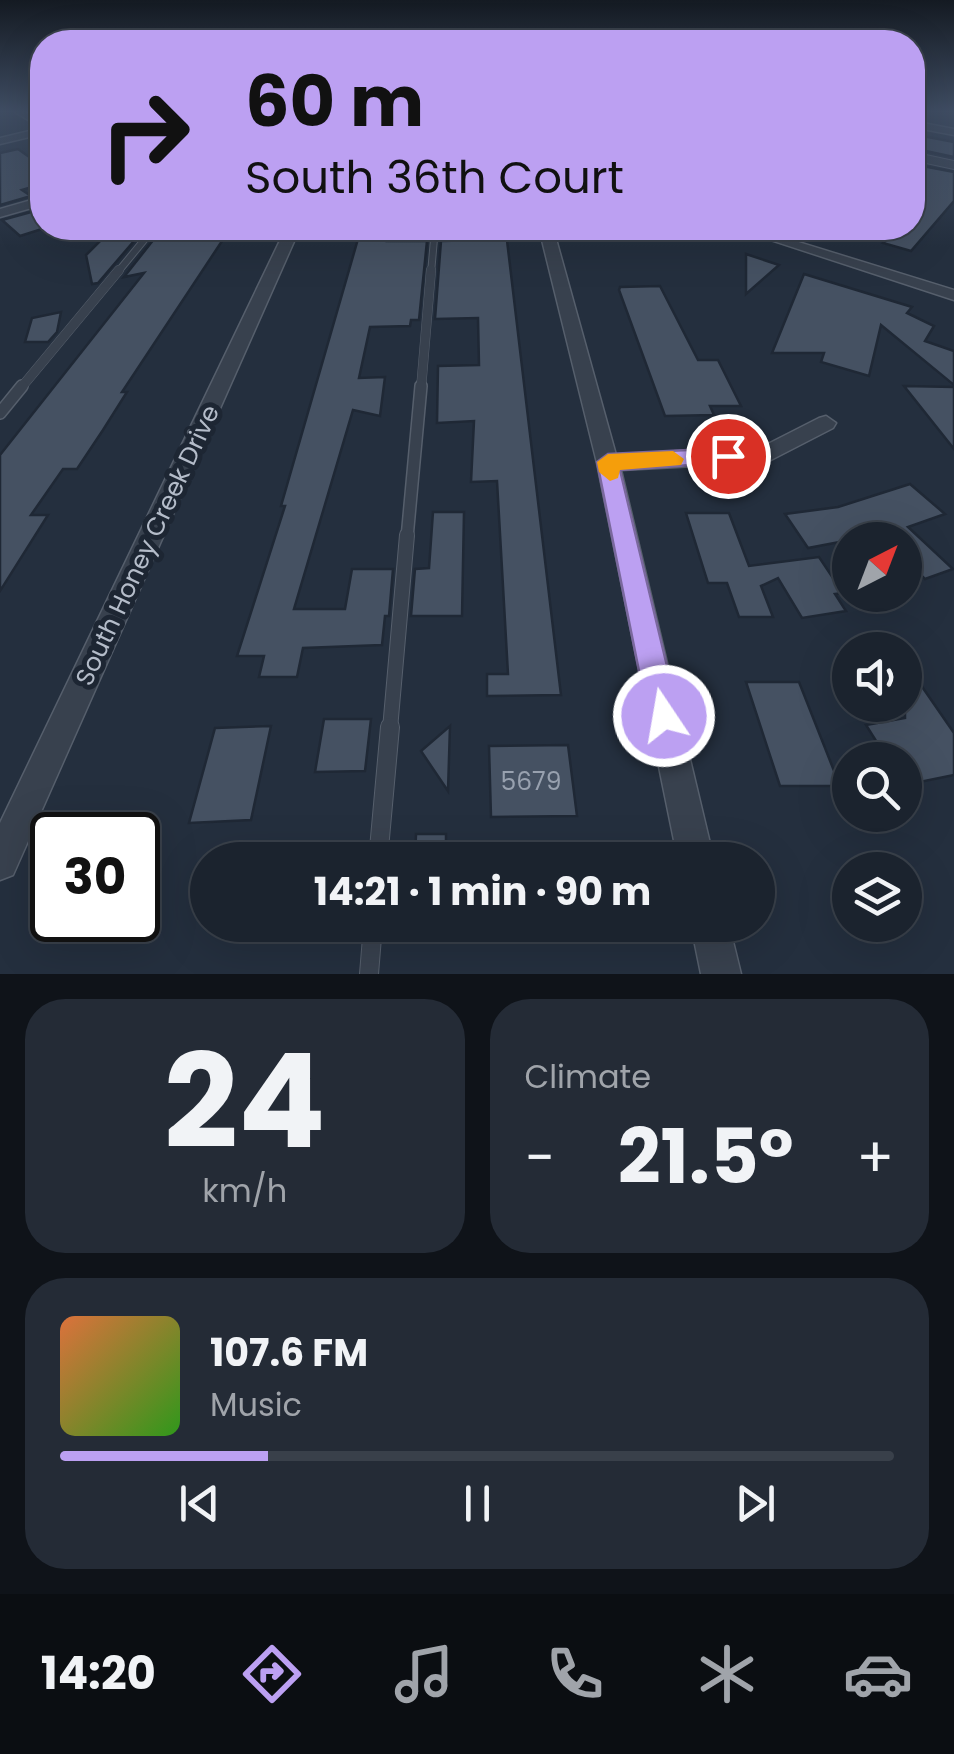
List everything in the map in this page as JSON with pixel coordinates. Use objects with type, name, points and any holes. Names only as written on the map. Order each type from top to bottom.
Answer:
[{"type":"street","points":[[925,159],[954,165]]},
{"type":"street","points":[[0,213],[30,204]]},
{"type":"street","name":"South Honey Creek Drive","points":[[0,862],[287,240]]},
{"type":"street","points":[[549,240],[608,462],[692,842]]},
{"type":"street","points":[[779,240],[954,295]]},
{"type":"street","points":[[608,462],[767,454],[826,423]]},
{"type":"street","points":[[714,942],[721,974]]},
{"type":"lane","points":[[0,413],[144,240]]},
{"type":"lane","points":[[380,842],[434,240]]},
{"type":"lane","points":[[369,974],[372,942]]},
{"type":"building","points":[[0,156],[29,156],[30,188],[22,190],[30,196],[0,205]]},
{"type":"building","points":[[925,166],[954,172],[954,201],[925,235]]},
{"type":"building","points":[[30,212],[30,233],[20,236],[2,220]]},
{"type":"building","points":[[101,240],[135,240],[98,283],[92,284],[86,255]]},
{"type":"building","points":[[153,240],[223,240],[122,392],[127,392],[77,469],[63,469],[31,515],[48,515],[0,591],[0,455],[144,273],[124,277]]},
{"type":"building","points":[[358,240],[427,241],[419,320],[411,320],[410,326],[370,327],[359,378],[385,377],[380,416],[353,410],[294,609],[345,609],[352,569],[393,569],[382,645],[303,648],[297,677],[259,677],[264,656],[237,656],[285,506],[281,506]]},
{"type":"building","points":[[507,240],[561,695],[487,696],[487,674],[508,674],[497,481],[471,482],[474,421],[437,423],[438,366],[479,365],[478,318],[435,319],[441,241]]},
{"type":"building","points":[[886,240],[920,240],[911,251],[883,243]]},
{"type":"building","points":[[746,254],[779,265],[746,294]]},
{"type":"building","points":[[804,274],[912,307],[907,313],[934,326],[925,341],[954,351],[954,385],[881,325],[869,376],[821,362],[824,353],[772,353]]},
{"type":"building","points":[[660,286],[698,360],[718,360],[741,406],[710,406],[714,415],[665,416],[619,290]]},
{"type":"building","points":[[61,312],[57,332],[48,342],[25,342],[32,318]]},
{"type":"building","points":[[904,386],[954,387],[954,449]]},
{"type":"building","points":[[910,484],[945,514],[922,522],[832,522],[832,543],[808,548],[785,514],[838,507]]},
{"type":"building","points":[[433,512],[464,512],[462,616],[411,616],[415,569],[429,568]]},
{"type":"building","points":[[686,513],[729,513],[749,566],[819,557],[832,576],[832,612],[840,612],[802,618],[778,578],[761,586],[773,617],[739,617],[727,583],[708,583]]},
{"type":"building","points":[[922,540],[953,569],[925,579],[922,576]]},
{"type":"building","points":[[746,682],[799,682],[832,766],[832,786],[780,786]]},
{"type":"building","points":[[922,687],[954,733],[954,775],[922,782],[922,742],[877,742],[866,725],[922,722]]},
{"type":"building","points":[[324,719],[371,719],[365,771],[315,772]]},
{"type":"building","points":[[271,726],[251,820],[189,823],[215,728]]},
{"type":"building","points":[[450,726],[448,791],[421,751]]},
{"type":"building","points":[[568,745],[577,816],[491,817],[489,746]]},
{"type":"building","points":[[416,834],[446,834],[446,842],[416,842]]},
{"type":"slow traffic","points":[[610,472],[608,462],[673,459]]},
{"type":"route","points":[[664,716],[608,462],[728,456]]}]
